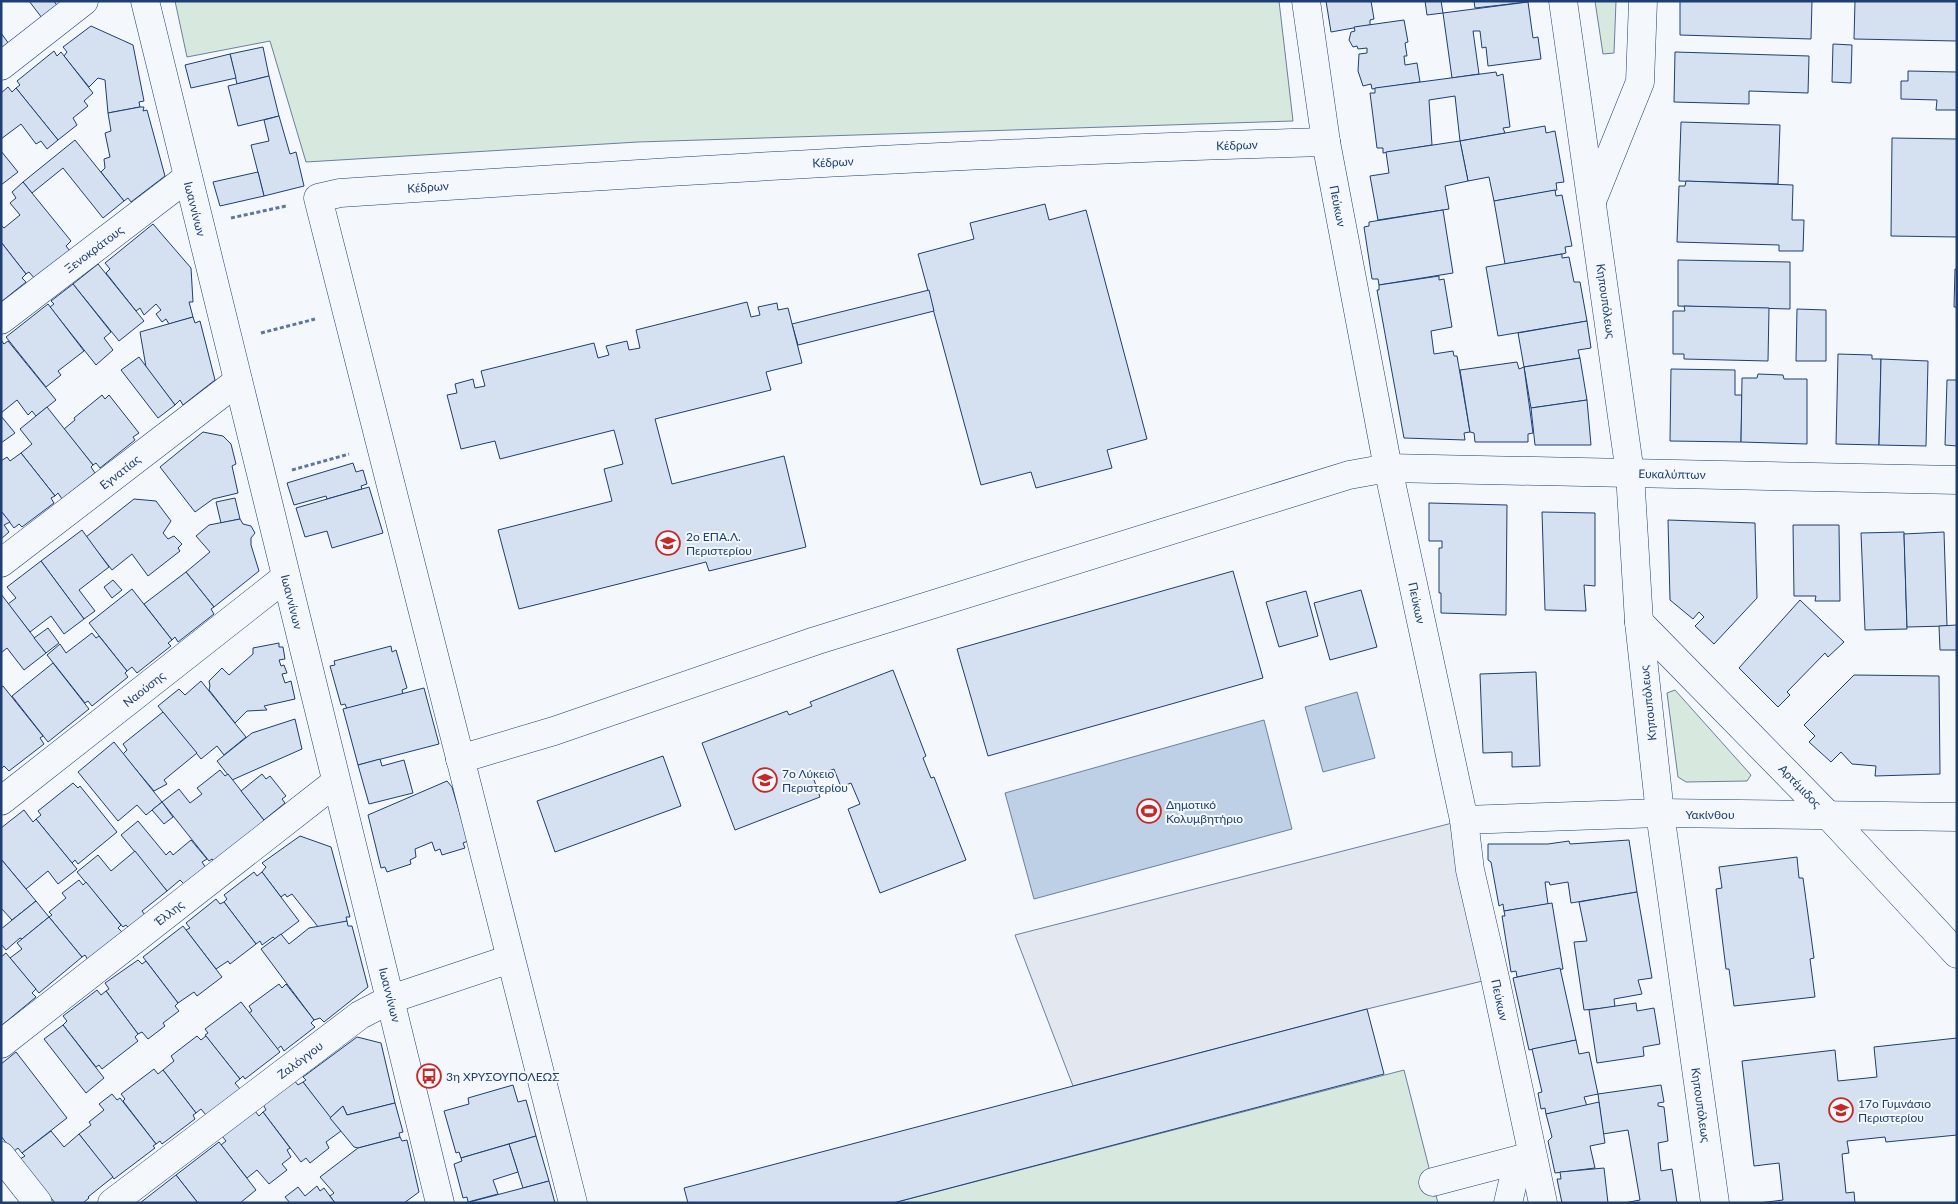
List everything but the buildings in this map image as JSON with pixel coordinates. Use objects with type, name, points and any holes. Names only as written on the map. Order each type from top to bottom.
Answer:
[{"type":"street","points":[[1,66],[84,1]]},
{"type":"street","name":"Ιωαννίνων","points":[[145,1],[391,999],[433,1199]]},
{"type":"street","name":"Πεύκων","points":[[1306,1],[1326,142],[1388,468],[1464,820],[1470,870],[1495,978],[1525,1158],[1543,1203]]},
{"type":"street","name":"Κηπουπόλεως","points":[[1563,1],[1630,473],[1639,622],[1660,813],[1715,1203]]},
{"type":"street","name":"Κηπουπόλεως","points":[[1592,203],[1640,82],[1643,1]]},
{"type":"street","name":"Κέδρων","points":[[329,195],[750,166],[1053,151],[1326,142]]},
{"type":"street","name":"Ξενοκράτους","points":[[1,320],[188,177]]},
{"type":"street","points":[[329,195],[347,311],[573,1203]]},
{"type":"street","name":"Εγνατίας","points":[[1,563],[238,381]]},
{"type":"street","name":"Ευκαλύπτων","points":[[460,759],[554,731],[815,641],[992,584],[1348,475],[1388,468],[1957,480]]},
{"type":"street","name":"Ναούσης","points":[[1,801],[286,577]]},
{"type":"street","name":"Αρτέμιδος","points":[[1639,622],[1827,814],[1957,954]]},
{"type":"street","name":"Έλλης","points":[[1,1044],[336,782]]},
{"type":"street","name":"Υακίνθου","points":[[1464,820],[1660,813],[1957,817]]},
{"type":"street","name":"Ζαλόγγου","points":[[112,1203],[360,1015],[391,999],[510,958]]},
{"type":"street","points":[[1,1156],[38,1203]]},
{"type":"street","points":[[1433,1182],[1525,1158]]},
{"type":"street","points":[[1508,1203],[1525,1158]]},
{"type":"path","points":[[200,225],[329,195]]},
{"type":"path","points":[[228,341],[347,311]]},
{"type":"path","points":[[262,479],[381,445]]},
{"type":"shaded area","points":[[175,1],[1279,1],[1293,121],[638,142],[306,162],[270,41],[187,57]]},
{"type":"shaded area","points":[[1595,1],[1616,1],[1614,53],[1603,54]]},
{"type":"shaded area","points":[[1675,690],[1751,775],[1747,781],[1686,782],[1678,777],[1667,693]]},
{"type":"shaded area","points":[[1464,820],[1495,978],[1367,1009],[1073,1086],[1015,935]]},
{"type":"shaded area","points":[[1404,1070],[1438,1203],[893,1203]]},
{"type":"water","points":[[1357,692],[1375,758],[1323,772],[1305,707]]},
{"type":"water","name":"Δημοτικό Κολυμβητήριο","points":[[1264,720],[1292,829],[1034,899],[1005,793]]},
{"type":"place","name":"2ο ΕΠΑ.Λ. Περιστερίου","points":[[668,543]]},
{"type":"place","name":"7ο Λύκειο Περιστερίου","points":[[765,780]]},
{"type":"place","name":"Δημοτικό Κολυμβητήριο","points":[[1149,811]]},
{"type":"place","name":"3η ΧΡΥΣΟΥΠΟΛΕΩΣ","points":[[429,1076]]},
{"type":"place","name":"17ο Γυμνάσιο Περιστερίου","points":[[1841,1110]]}]
